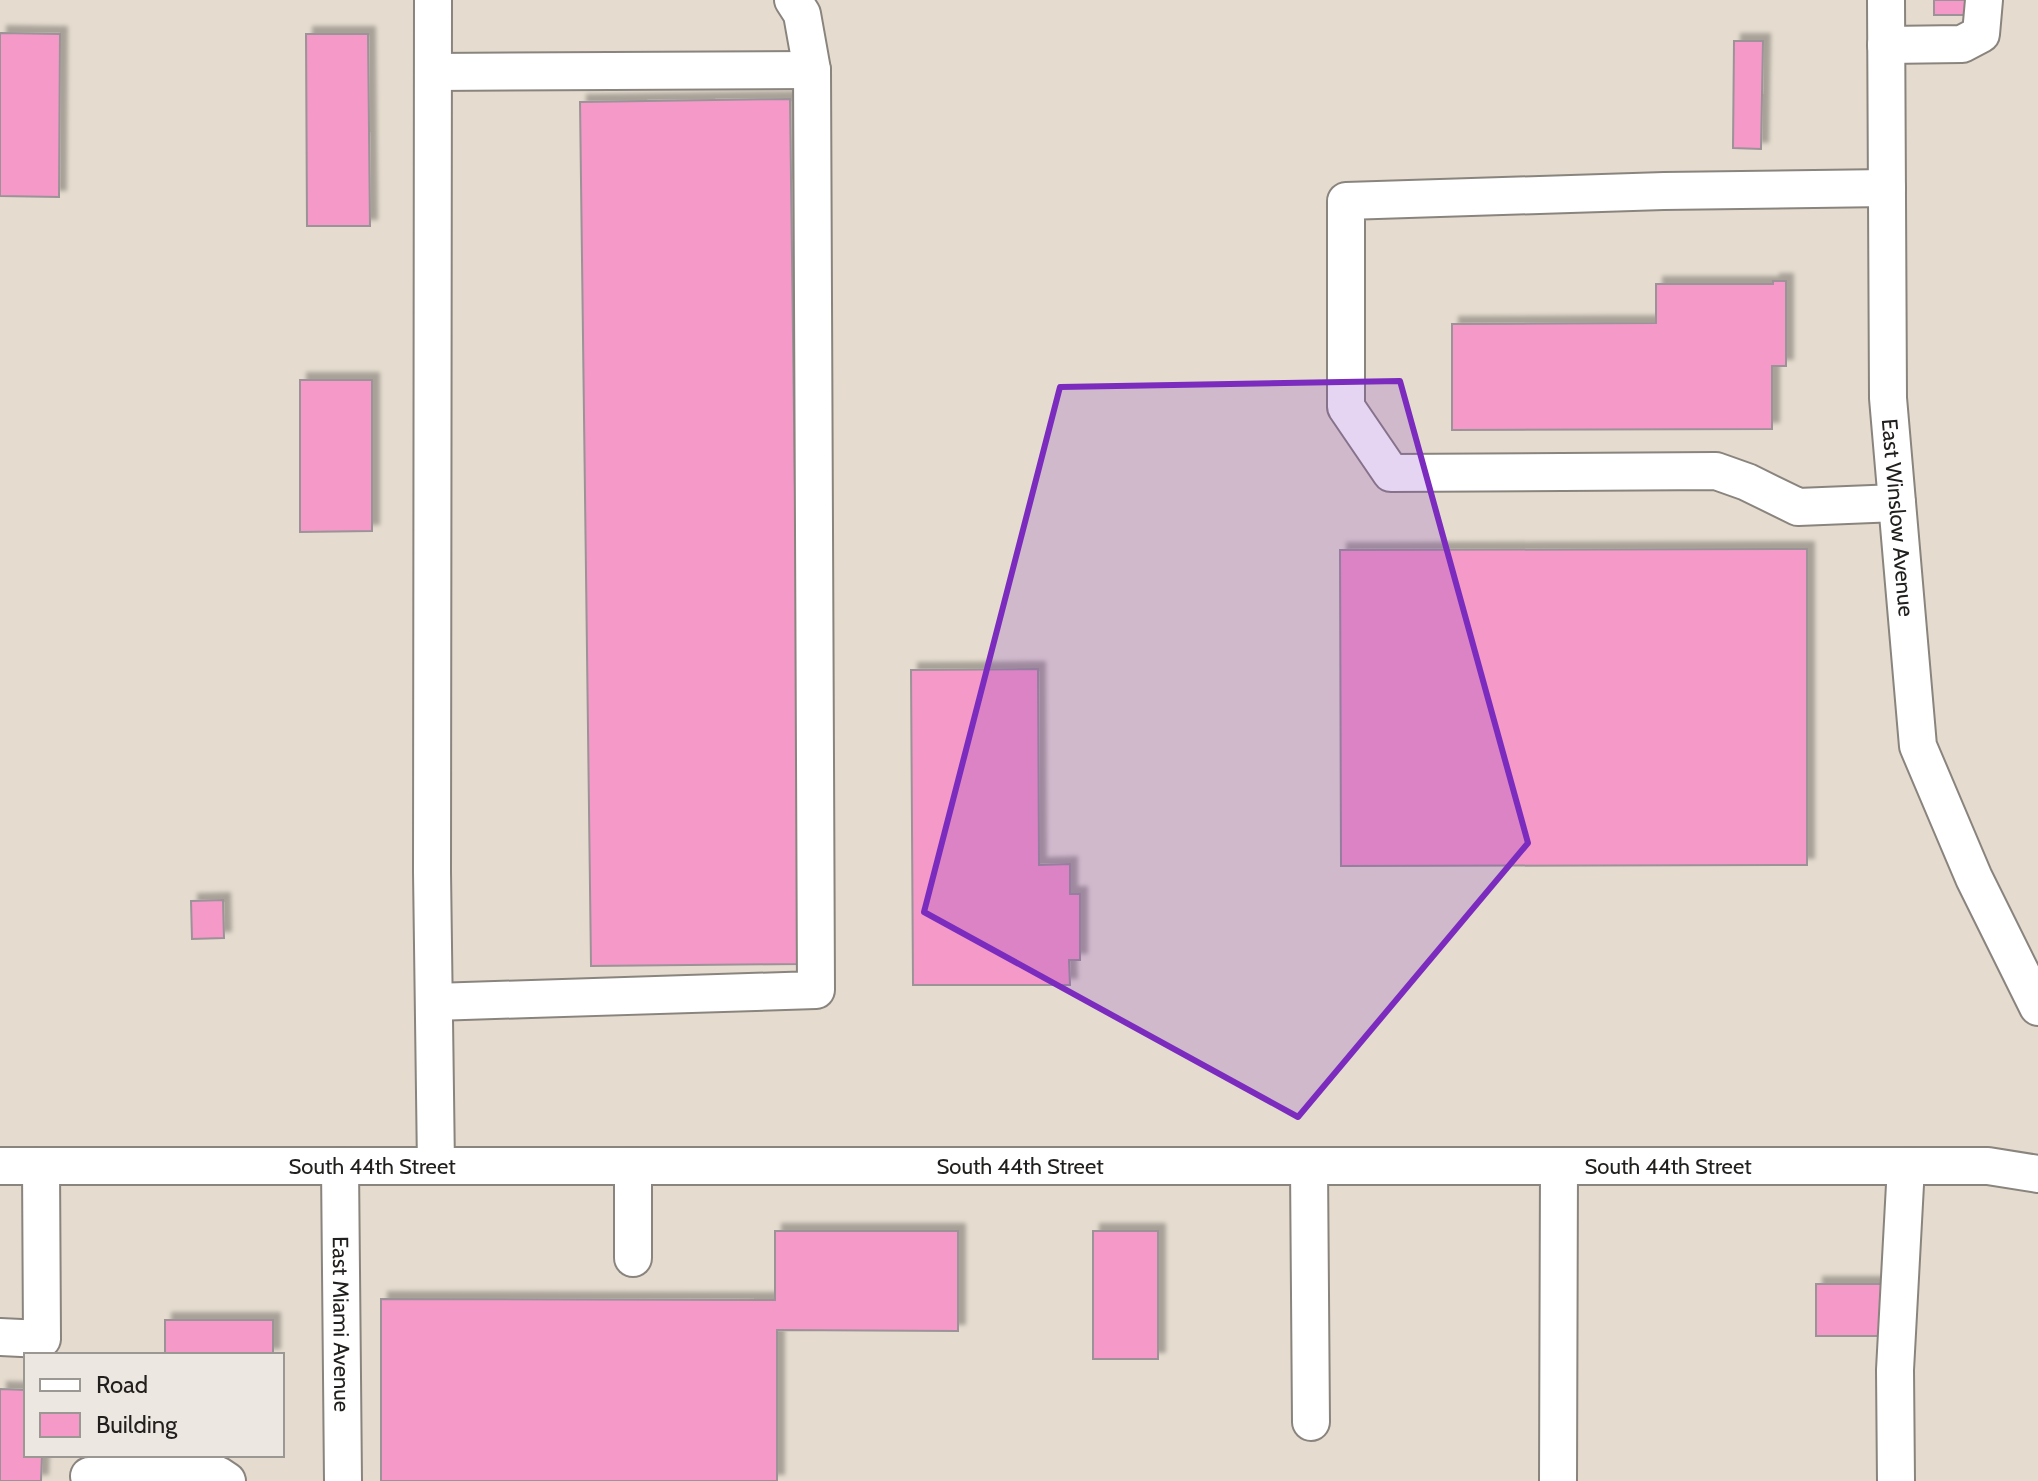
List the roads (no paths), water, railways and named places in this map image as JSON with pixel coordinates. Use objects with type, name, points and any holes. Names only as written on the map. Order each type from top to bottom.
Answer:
[{"type":"street","points":[[433,0],[436,1166]]},
{"type":"street","points":[[434,1002],[816,990],[812,70],[802,14],[793,0]]},
{"type":"street","name":"East Winslow Avenue","points":[[1886,0],[1888,398],[1918,746],[1974,878],[2038,1007]]},
{"type":"street","points":[[1886,45],[1962,44],[1981,34],[1984,0]]},
{"type":"street","points":[[433,72],[812,70]]},
{"type":"street","points":[[1887,188],[1346,201],[1346,407],[1391,473],[1716,471],[1798,507],[1897,503]]},
{"type":"street","name":"South 44th Street","points":[[0,1166],[1988,1166],[2038,1174]]},
{"type":"street","points":[[0,1337],[55,1347],[41,1166]]},
{"type":"street","name":"East Miami Avenue","points":[[340,1166],[343,1481]]},
{"type":"street","points":[[633,1166],[633,1258]]},
{"type":"street","points":[[1309,1166],[1311,1422]]},
{"type":"street","points":[[1558,1481],[1559,1166]]},
{"type":"street","points":[[1896,1481],[1895,1370],[1906,1166]]},
{"type":"street","points":[[89,1471],[218,1475],[227,1481]]}]
